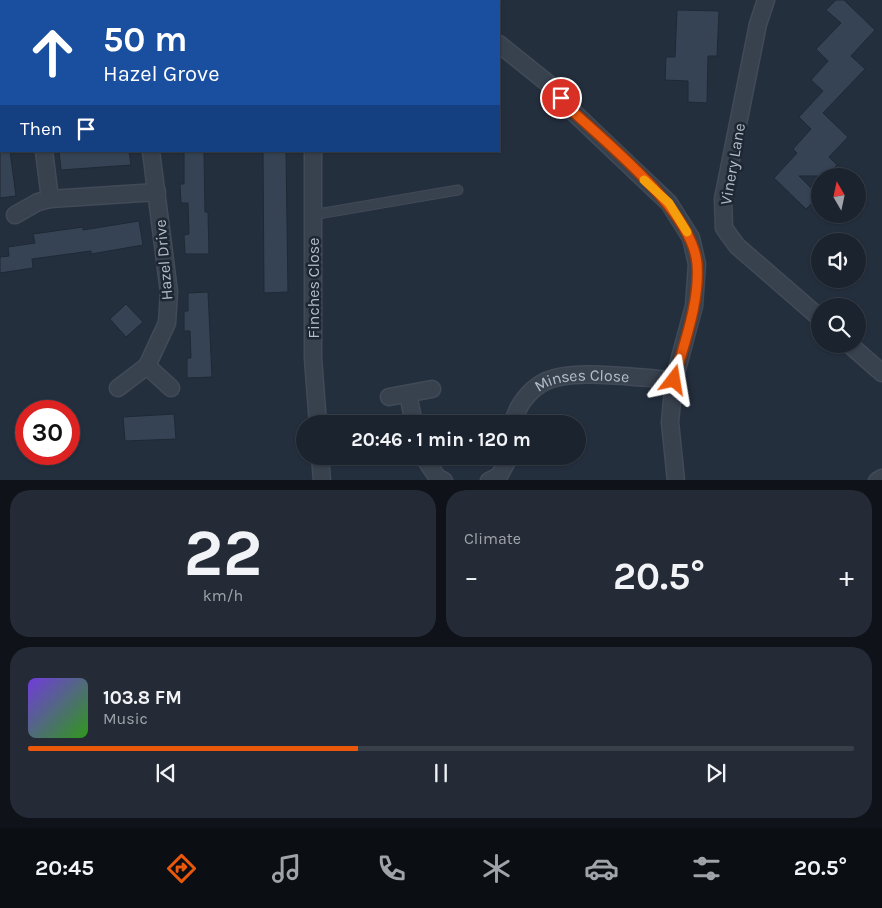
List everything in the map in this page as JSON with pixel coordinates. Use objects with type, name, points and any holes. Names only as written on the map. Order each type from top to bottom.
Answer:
[{"type":"street","name":"Vinery Lane","points":[[766,0],[758,24],[723,199],[724,228],[737,246],[811,310]]},
{"type":"street","points":[[500,45],[554,89],[568,107],[669,203],[691,238],[697,264],[694,306],[674,380],[670,422],[676,480]]},
{"type":"street","points":[[44,152],[50,199]]},
{"type":"street","name":"Hazel Drive","points":[[118,388],[148,366],[167,323],[169,292],[151,152]]},
{"type":"street","name":"Finches Close","points":[[313,152],[313,358],[317,415]]},
{"type":"street","points":[[15,215],[38,202],[50,199],[156,192]]},
{"type":"street","points":[[859,353],[882,373]]},
{"type":"street","points":[[148,366],[171,388]]},
{"type":"street","name":"Minses Close","points":[[515,415],[524,398],[537,387],[554,378],[575,374],[674,380]]},
{"type":"street","points":[[389,397],[432,389]]},
{"type":"street","points":[[408,394],[412,415]]},
{"type":"street","points":[[321,465],[322,480]]},
{"type":"street","points":[[429,465],[437,477],[444,480]]},
{"type":"street","points":[[489,480],[499,476],[505,465]]},
{"type":"street","points":[[877,480],[882,478]]},
{"type":"lane","points":[[312,216],[458,190]]},
{"type":"building","points":[[836,0],[844,0],[875,30],[851,56],[865,69],[823,113],[848,137],[829,157],[837,165],[834,168],[811,168],[811,176],[799,176],[811,188],[811,204],[806,209],[774,178],[797,153],[793,149],[811,129],[799,117],[823,91],[811,80],[828,61],[816,49],[841,23],[826,10]]},
{"type":"building","points":[[677,10],[719,11],[717,56],[708,56],[707,103],[688,102],[688,81],[665,80],[666,57],[675,57]]},
{"type":"building","points":[[0,152],[10,152],[16,196],[0,198]]},
{"type":"building","points":[[59,152],[129,152],[131,165],[61,170]]},
{"type":"building","points":[[184,152],[204,152],[205,212],[208,212],[209,254],[185,254],[184,235],[189,234],[188,203],[181,203],[180,184],[184,184]]},
{"type":"building","points":[[263,152],[286,152],[288,292],[264,293]]},
{"type":"building","points":[[139,221],[143,245],[91,254],[91,251],[32,259],[33,268],[0,273],[0,257],[9,256],[8,247],[35,243],[33,234],[83,227],[83,230]]},
{"type":"building","points":[[208,292],[212,377],[187,378],[187,358],[191,358],[190,331],[184,331],[184,311],[188,311],[188,293]]},
{"type":"building","points":[[126,304],[143,322],[126,337],[110,319]]},
{"type":"building","points":[[174,414],[176,439],[125,441],[123,417]]},
{"type":"slow traffic","points":[[644,180],[669,203],[687,232]]},
{"type":"route","points":[[561,98],[568,107],[669,203],[691,238],[697,264],[694,306],[674,380]]}]
